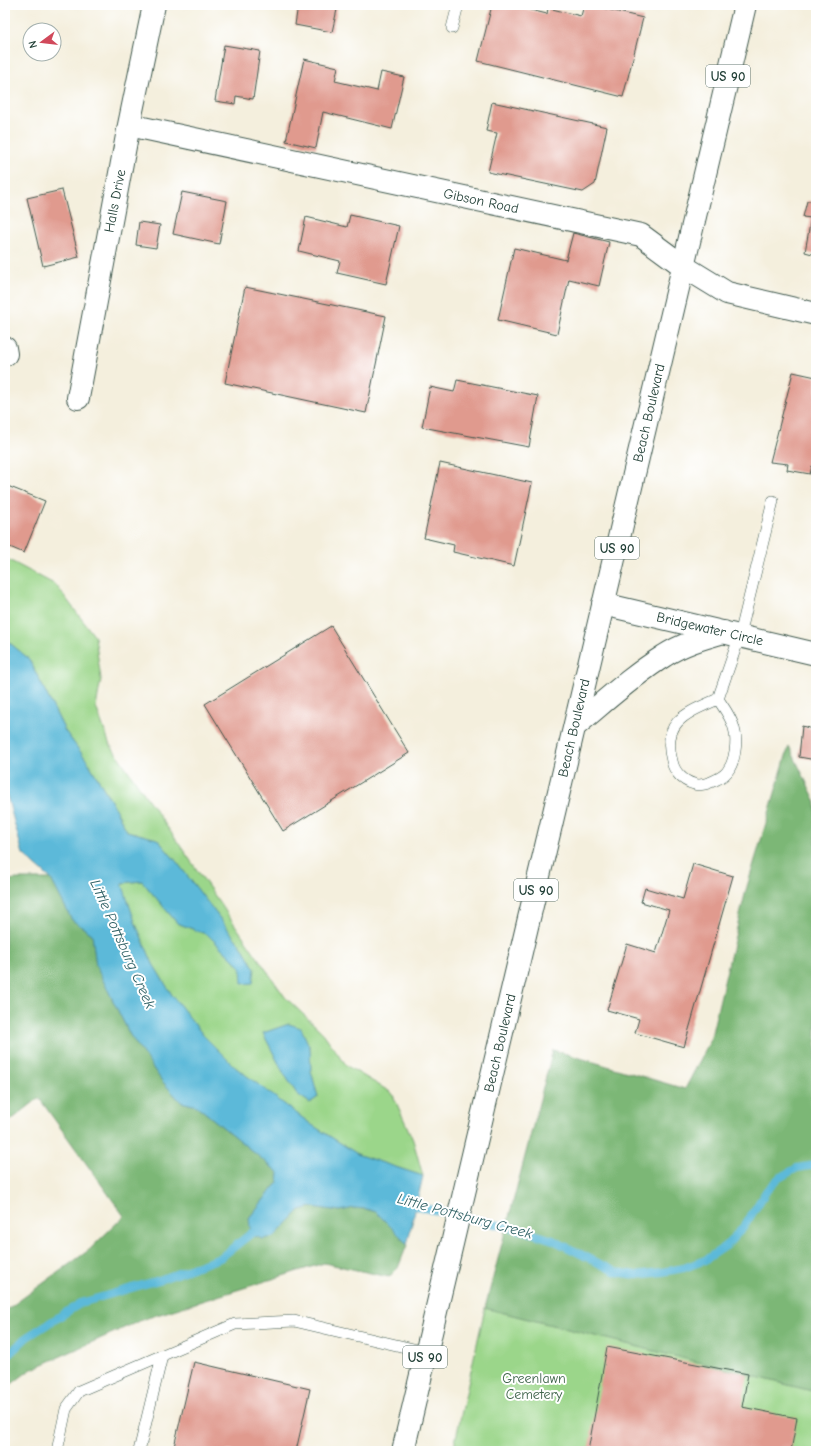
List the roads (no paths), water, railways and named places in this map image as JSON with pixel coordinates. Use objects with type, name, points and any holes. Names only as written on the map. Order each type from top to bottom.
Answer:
[{"type":"main road","name":"Halls Drive","points":[[78,398],[129,124],[154,5]]},
{"type":"main road","name":"Beach Boulevard","points":[[403,1451],[745,5]]},
{"type":"main road","name":"Gibson Road","points":[[129,124],[641,235],[684,266],[727,293],[816,314]]},
{"type":"main road","points":[[5,348],[5,354]]},
{"type":"main road","name":"Bridgewater Circle","points":[[603,604],[732,633],[816,654]]},
{"type":"main road","points":[[575,726],[629,680],[665,655],[692,642],[732,633]]},
{"type":"lane","points":[[452,28],[458,5]]},
{"type":"lane","points":[[718,699],[695,709],[681,718],[674,726],[669,737],[668,749],[673,766],[681,778],[695,785],[705,785],[716,780],[726,773],[733,760],[735,730],[730,718],[718,699],[732,633],[773,501]]},
{"type":"lane","points":[[56,1451],[66,1409],[79,1391],[235,1324],[294,1321],[426,1352]]},
{"type":"lane","points":[[139,1451],[162,1356]]},
{"type":"water","points":[[5,639],[29,659],[65,731],[88,762],[127,831],[157,839],[176,861],[244,950],[255,969],[253,983],[242,984],[241,967],[208,935],[177,923],[142,881],[122,883],[135,922],[153,964],[172,995],[203,1035],[235,1067],[312,1125],[359,1155],[423,1176],[407,1245],[376,1212],[354,1208],[340,1211],[312,1207],[300,1210],[274,1237],[263,1239],[251,1235],[249,1218],[278,1182],[279,1173],[197,1106],[181,1102],[162,1081],[130,1035],[96,966],[92,934],[72,920],[51,879],[23,854],[5,789]]},
{"type":"water","points":[[289,1024],[301,1028],[310,1048],[311,1071],[318,1097],[310,1103],[297,1094],[283,1072],[263,1033]]},
{"type":"waterway","name":"Little Pottsburg Creek","points":[[416,1206],[525,1231],[553,1240],[616,1272],[636,1275],[684,1268],[705,1260],[726,1246],[745,1225],[767,1190],[779,1178],[797,1168],[816,1165]]},
{"type":"waterway","points":[[5,1358],[27,1337],[81,1303],[159,1280],[220,1258],[258,1228]]},
{"type":"park label","name":"Greenlawn Cemetery","points":[[534,1386]]}]
